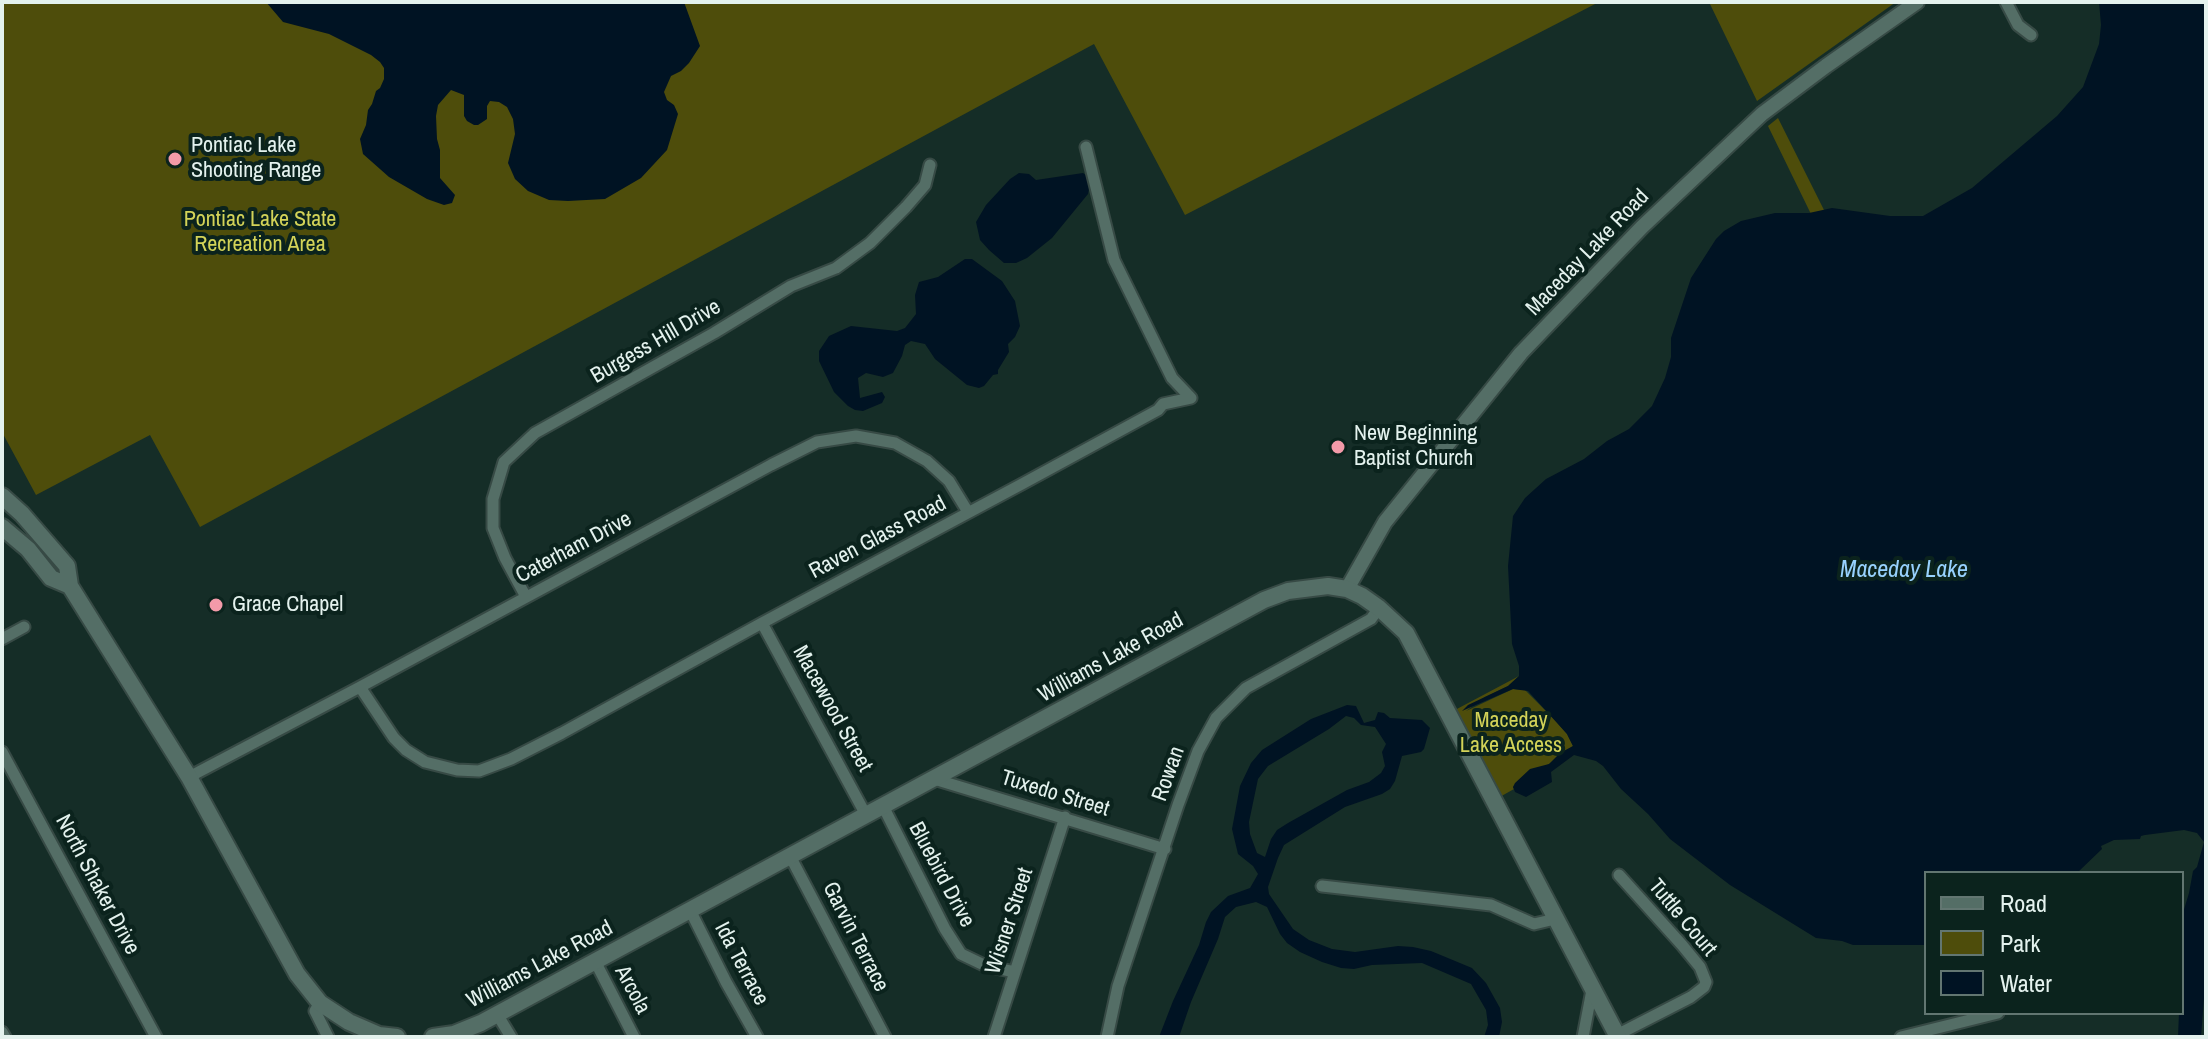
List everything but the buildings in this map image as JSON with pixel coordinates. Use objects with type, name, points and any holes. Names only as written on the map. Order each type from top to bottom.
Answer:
[{"type":"main road","points":[[2,496],[27,519],[67,566],[70,586],[189,777],[297,974],[320,1003],[349,1022],[379,1035],[397,1037]]},
{"type":"main road","points":[[6,530],[19,531],[27,519]]},
{"type":"main road","points":[[6,530],[28,549],[51,578],[70,586]]},
{"type":"main road","name":"Williams Lake Road","points":[[433,1037],[454,1034],[497,1014],[1264,600],[1288,591],[1328,586],[1347,589],[1362,596],[1406,633],[1617,1036]]},
{"type":"street","name":"Maceday Lake Road","points":[[1347,589],[1385,522],[1521,353],[1642,227],[1762,114],[1917,2]]},
{"type":"street","points":[[2006,2],[2018,25],[2031,35]]},
{"type":"street","name":"Raven Glass Road","points":[[360,687],[394,738],[406,750],[425,762],[457,770],[479,771],[511,759],[562,733],[1124,429],[1163,404],[1191,398],[1172,378],[1114,260],[1086,147]]},
{"type":"street","name":"Burgess Hill Drive","points":[[526,597],[493,528],[493,499],[504,462],[535,433],[714,333],[791,286],[836,268],[870,243],[906,207],[925,185],[930,165]]},
{"type":"street","name":"Caterham Drive","points":[[189,777],[817,442],[856,436],[895,443],[927,461],[949,481],[968,512]]},
{"type":"street","name":"Rowan","points":[[1107,1037],[1118,986],[1178,805],[1198,751],[1216,718],[1246,688],[1371,619],[1379,608]]},
{"type":"street","name":"Macewood Street","points":[[762,623],[866,815]]},
{"type":"street","points":[[2,639],[24,627]]},
{"type":"street","name":"North Shaker Drive","points":[[2,752],[156,1037]]},
{"type":"street","name":"Tuxedo Street","points":[[934,779],[1165,849]]},
{"type":"street","name":"Bluebird Drive","points":[[883,806],[945,929],[961,954],[986,966],[1015,972]]},
{"type":"street","name":"Wisner Street","points":[[994,1037],[1065,817]]},
{"type":"street","name":"Garvin Terrace","points":[[790,856],[885,1037]]},
{"type":"street","name":"Tuttle Court","points":[[1617,1036],[1691,997],[1706,982],[1700,967],[1619,875]]},
{"type":"street","points":[[1322,886],[1491,905],[1534,924],[1555,919]]},
{"type":"street","name":"Ida Terrace","points":[[690,910],[757,1037]]},
{"type":"street","name":"Arcola","points":[[595,961],[634,1037]]},
{"type":"street","points":[[1583,1037],[1592,990]]},
{"type":"street","points":[[320,1003],[315,1011],[328,1037]]},
{"type":"street","points":[[497,1014],[511,1037]]},
{"type":"street","points":[[1901,1037],[1942,1033],[1992,1015]]},
{"type":"green space","name":"Pontiac Lake State Recreation Area","points":[[2,2],[1599,2],[1185,215],[1094,44],[200,527],[150,435],[36,495],[2,432]]},
{"type":"green space","points":[[1709,2],[1896,2],[1757,101]]},
{"type":"green space","points":[[1778,118],[1862,286],[1849,292],[1768,126]]},
{"type":"green space","name":"Maceday Lake Access","points":[[1519,676],[1466,711],[1513,689],[1525,690],[1556,721],[1573,746],[1498,798],[1455,710]]},
{"type":"water","points":[[266,2],[684,2],[700,46],[689,63],[671,76],[664,92],[678,114],[667,150],[641,178],[605,199],[549,200],[528,191],[515,179],[508,163],[515,134],[507,107],[490,101],[487,119],[474,125],[464,116],[464,95],[451,90],[438,105],[436,116],[440,178],[455,195],[452,203],[444,205],[389,177],[363,154],[360,139],[368,110],[384,79],[384,68],[380,62],[329,34],[283,22]]},
{"type":"water","name":"Maceday Lake","points":[[2099,2],[2206,2],[2206,972],[2201,1037],[2178,1037],[2179,1015],[2184,1015],[2184,909],[2204,842],[2197,833],[2184,830],[2145,835],[2140,839],[2114,840],[2101,846],[2102,849],[2079,871],[1924,871],[1924,945],[1853,945],[1816,938],[1730,885],[1670,839],[1596,761],[1574,755],[1551,772],[1552,782],[1526,797],[1515,792],[1515,783],[1530,769],[1549,764],[1573,746],[1567,734],[1528,691],[1513,689],[1462,711],[1468,705],[1508,686],[1519,676],[1512,644],[1508,566],[1513,516],[1525,498],[1546,479],[1584,459],[1629,429],[1652,406],[1665,378],[1671,357],[1671,338],[1691,278],[1716,239],[1741,221],[1775,213],[1809,213],[1832,208],[1890,216],[1923,216],[1972,188],[2057,116],[2083,87],[2099,44]]},
{"type":"water","points":[[1019,173],[1029,174],[1036,180],[1083,173],[1091,179],[1088,194],[1052,238],[1027,258],[1016,263],[1004,263],[980,240],[976,222],[986,205]]},
{"type":"water","points":[[965,259],[972,259],[1002,281],[1015,301],[1020,326],[1008,344],[1009,352],[998,374],[979,388],[967,385],[935,359],[925,344],[911,341],[905,345],[893,373],[883,377],[866,373],[858,378],[860,398],[882,392],[885,397],[882,403],[863,411],[848,406],[834,392],[819,361],[819,351],[829,336],[851,326],[897,331],[905,328],[916,314],[915,295],[919,282],[938,277]]},
{"type":"water","points":[[1347,705],[1356,706],[1364,723],[1375,720],[1378,712],[1390,718],[1422,720],[1430,728],[1421,752],[1402,756],[1390,789],[1345,807],[1284,845],[1268,887],[1269,894],[1293,929],[1309,940],[1332,949],[1355,952],[1413,947],[1472,968],[1486,983],[1500,1008],[1502,1022],[1499,1037],[1484,1037],[1488,1025],[1486,1010],[1471,984],[1422,963],[1372,965],[1354,969],[1322,962],[1287,943],[1267,907],[1256,902],[1236,907],[1225,917],[1179,1037],[1159,1037],[1211,912],[1228,896],[1250,888],[1258,874],[1238,854],[1232,829],[1240,786],[1251,763],[1262,750],[1311,719]],"holes":[[[1346,716],[1354,718],[1361,725],[1375,727],[1386,744],[1382,752],[1385,766],[1381,773],[1277,830],[1265,857],[1257,853],[1249,822],[1258,779],[1268,766]]]},
{"type":"place","name":"Pontiac Lake Shooting Range","points":[[175,159]]},
{"type":"place","name":"New Beginning Baptist Church","points":[[1338,447]]},
{"type":"place","name":"Grace Chapel","points":[[216,605]]}]
